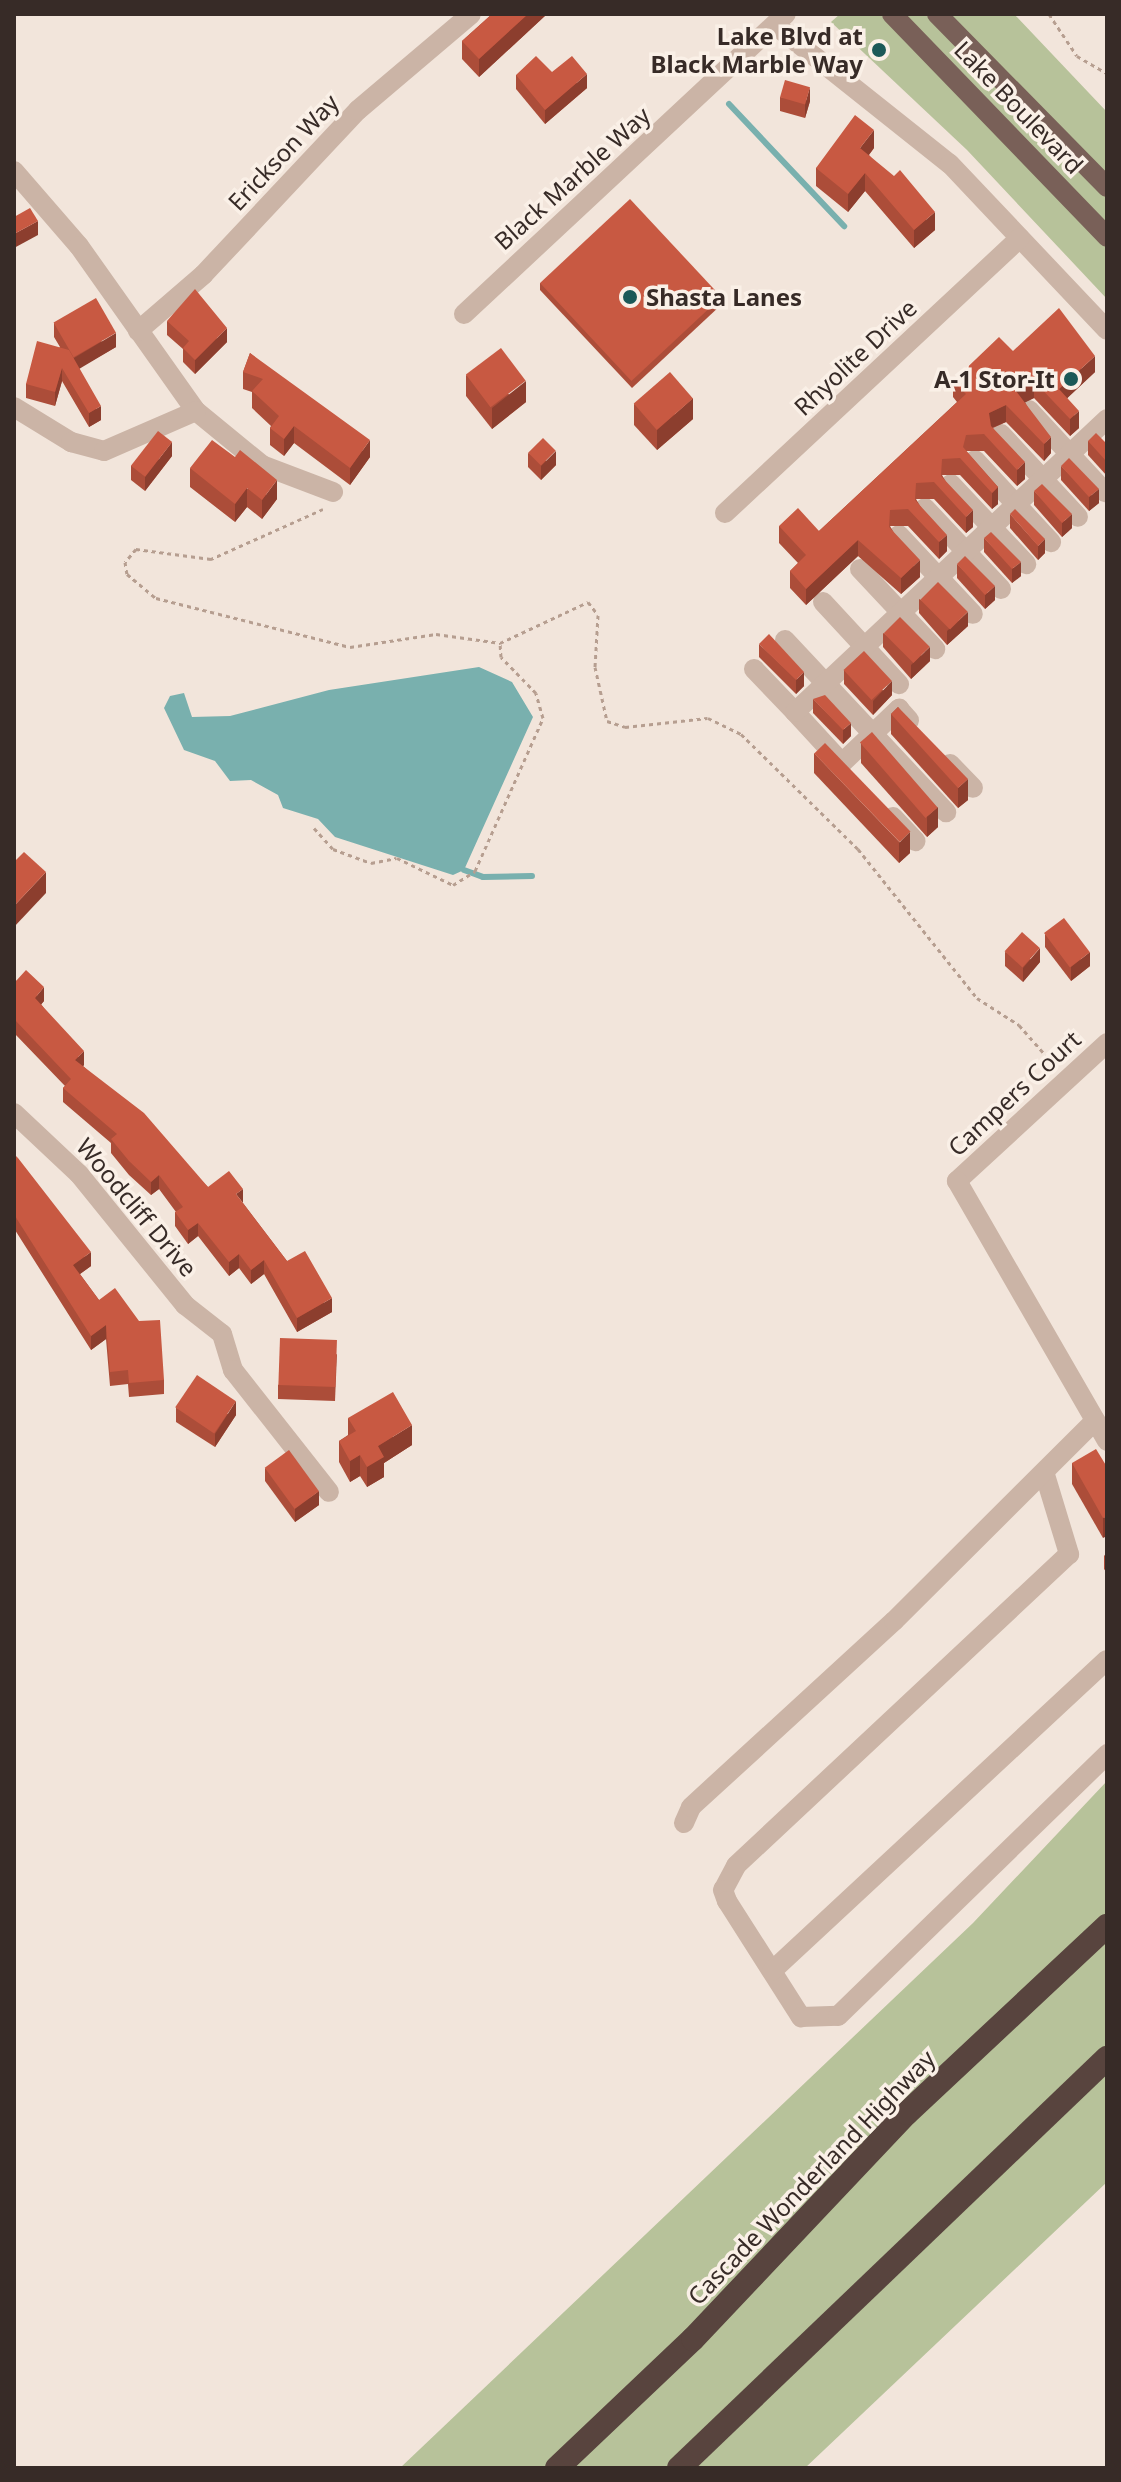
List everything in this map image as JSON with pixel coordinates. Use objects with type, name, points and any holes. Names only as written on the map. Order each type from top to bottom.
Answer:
[{"type":"highway","points":[[1074,1955],[1107,1913]]},
{"type":"highway","name":"Cascade Wonderland Highway","points":[[557,2468],[1074,1955],[1107,1926]]},
{"type":"highway","points":[[679,2468],[1107,2058]]},
{"type":"main road","name":"Lake Boulevard","points":[[892,14],[1107,237]]},
{"type":"main road","name":"Lake Boulevard","points":[[937,14],[1107,187]]},
{"type":"street","name":"Erickson Way","points":[[138,331],[203,275],[358,110],[471,14]]},
{"type":"street","points":[[780,19],[933,149],[1107,330]]},
{"type":"street","name":"Black Marble Way","points":[[464,314],[780,19]]},
{"type":"street","points":[[14,171],[79,246],[196,411],[262,465],[333,492]]},
{"type":"street","name":"Rhyolite Drive","points":[[725,513],[1020,238]]},
{"type":"street","points":[[14,407],[71,442],[104,451],[196,411]]},
{"type":"street","points":[[1029,410],[1105,492]]},
{"type":"street","points":[[795,712],[1107,419]]},
{"type":"street","points":[[1001,434],[1078,517]]},
{"type":"street","points":[[975,460],[1051,542]]},
{"type":"street","points":[[951,484],[1026,564]]},
{"type":"street","points":[[925,508],[1001,589]]},
{"type":"street","points":[[899,535],[973,614]]},
{"type":"street","points":[[860,569],[935,649]]},
{"type":"street","points":[[823,602],[899,684]]},
{"type":"street","points":[[785,640],[946,812]]},
{"type":"street","points":[[754,669],[915,841]]},
{"type":"street","points":[[842,763],[899,709],[973,788]]},
{"type":"street","name":"Campers Court","points":[[1095,1421],[957,1181],[1107,1043]]},
{"type":"street","name":"Woodcliff Drive","points":[[14,1113],[79,1174],[185,1305],[222,1334],[233,1370],[329,1492]]},
{"type":"street","points":[[684,1823],[691,1807],[1045,1475],[1095,1421],[1107,1441]]},
{"type":"street","points":[[1045,1475],[1069,1554],[728,1878],[727,1901],[801,2017],[838,2016],[1107,1754]]},
{"type":"street","points":[[772,1971],[1107,1660]]},
{"type":"path","points":[[1049,14],[1077,56],[1107,73]]},
{"type":"path","points":[[333,492],[310,520],[219,557],[136,549],[125,562],[127,574],[156,598],[337,646],[436,634],[500,643],[588,602],[598,615],[595,667],[607,721],[625,727],[708,718],[741,734],[858,849],[977,998],[1019,1025],[1067,1080]]},
{"type":"path","points":[[314,828],[333,849],[371,863],[397,858],[453,885],[473,873],[543,718],[536,693],[501,657],[500,643]]},
{"type":"green space","points":[[840,14],[1014,14],[1107,112],[1107,299],[967,150],[831,22]]},
{"type":"green space","points":[[1107,1781],[1107,2182],[805,2468],[400,2468],[973,1923]]},
{"type":"water","points":[[479,667],[512,682],[533,717],[464,870],[453,875],[335,837],[318,819],[283,808],[278,795],[251,780],[230,781],[215,761],[184,750],[164,708],[170,696],[184,693],[192,717],[230,716],[329,690]]},
{"type":"building","points":[[492,14],[528,14],[479,59],[462,41]]},
{"type":"building","points":[[536,56],[552,72],[572,56],[587,74],[545,110],[516,75]]},
{"type":"building","points":[[785,80],[810,87],[805,104],[780,97]]},
{"type":"building","points":[[855,115],[874,130],[860,148],[894,176],[900,170],[935,212],[914,230],[865,173],[848,194],[816,168]]},
{"type":"building","name":"Shasta Lanes","points":[[630,199],[721,297],[631,381],[540,283]]},
{"type":"building","points":[[30,208],[38,221],[14,234],[14,217]]},
{"type":"building","points":[[195,289],[227,328],[195,360],[183,348],[189,341],[167,321]]},
{"type":"building","points":[[96,298],[116,333],[74,357],[54,322]]},
{"type":"building","points":[[1059,308],[1095,356],[1059,389],[1079,411],[1070,419],[1034,381],[1016,391],[1051,437],[1044,444],[1006,405],[989,413],[991,426],[1025,462],[1017,470],[984,434],[966,435],[963,447],[998,487],[992,493],[960,458],[942,459],[941,476],[973,510],[966,517],[934,482],[916,483],[915,500],[947,535],[939,542],[908,509],[890,510],[889,527],[920,560],[901,578],[858,540],[806,589],[790,571],[806,555],[779,526],[798,508],[819,531],[966,394],[953,381],[999,337],[1013,351]]},
{"type":"building","points":[[37,341],[69,350],[101,406],[89,413],[62,368],[55,392],[26,384]]},
{"type":"building","points":[[501,348],[526,381],[491,407],[466,374]]},
{"type":"building","points":[[250,353],[370,440],[350,468],[294,426],[284,439],[270,428],[279,416],[252,391],[263,379],[243,372]]},
{"type":"building","points":[[670,372],[693,398],[657,430],[634,403]]},
{"type":"building","points":[[158,431],[172,442],[145,477],[131,466]]},
{"type":"building","points":[[1096,433],[1107,444],[1107,462],[1088,441]]},
{"type":"building","points":[[543,438],[556,451],[541,466],[528,453]]},
{"type":"building","points":[[212,440],[235,457],[240,450],[277,480],[262,500],[247,488],[235,504],[190,468]]},
{"type":"building","points":[[1069,458],[1099,489],[1089,497],[1061,466]]},
{"type":"building","points":[[1042,484],[1072,514],[1062,523],[1034,491]]},
{"type":"building","points":[[1015,509],[1045,539],[1038,546],[1010,514]]},
{"type":"building","points":[[991,532],[1021,562],[1012,569],[984,538]]},
{"type":"building","points":[[965,556],[995,586],[985,595],[957,564]]},
{"type":"building","points":[[938,582],[968,612],[950,629],[920,600]]},
{"type":"building","points":[[900,617],[930,647],[913,663],[884,633]]},
{"type":"building","points":[[769,634],[804,672],[796,680],[759,644]]},
{"type":"building","points":[[864,651],[892,681],[871,700],[844,670]]},
{"type":"building","points":[[825,695],[851,723],[843,730],[813,699]]},
{"type":"building","points":[[898,707],[968,779],[958,788],[891,714]]},
{"type":"building","points":[[872,732],[938,807],[926,818],[860,742]]},
{"type":"building","points":[[825,743],[910,831],[900,842],[814,753]]},
{"type":"building","points":[[24,852],[46,872],[14,906],[14,862]]},
{"type":"building","points":[[1064,918],[1090,952],[1070,967],[1044,933]]},
{"type":"building","points":[[1022,932],[1040,948],[1022,967],[1005,951]]},
{"type":"building","points":[[26,970],[44,987],[35,998],[84,1051],[75,1060],[144,1113],[208,1187],[229,1171],[243,1189],[236,1194],[287,1261],[305,1251],[332,1298],[297,1318],[264,1260],[251,1270],[239,1254],[229,1262],[198,1223],[188,1230],[175,1212],[183,1207],[159,1175],[151,1182],[129,1161],[111,1139],[117,1134],[63,1088],[71,1079],[14,1022],[14,979],[16,981]]},
{"type":"building","points":[[14,1154],[91,1252],[73,1265],[99,1300],[115,1288],[139,1321],[160,1320],[164,1380],[129,1383],[128,1370],[110,1372],[106,1325],[91,1336],[14,1218]]},
{"type":"building","points":[[280,1338],[337,1340],[335,1387],[278,1385]]},
{"type":"building","points":[[197,1375],[236,1401],[214,1434],[175,1407]]},
{"type":"building","points":[[393,1392],[412,1425],[378,1446],[384,1457],[367,1467],[360,1455],[350,1461],[339,1441],[356,1431],[348,1418]]},
{"type":"building","points":[[1096,1449],[1107,1467],[1107,1516],[1103,1518],[1072,1463]]},
{"type":"building","points":[[289,1450],[319,1491],[295,1509],[265,1468]]},
{"type":"waterway","points":[[729,104],[844,226]]},
{"type":"waterway","points":[[464,870],[483,877],[532,876]]},
{"type":"place","name":"Lake Blvd at Black Marble Way","points":[[879,50]]},
{"type":"place","name":"Shasta Lanes","points":[[630,297]]},
{"type":"place","name":"A-1 Stor-It","points":[[1071,379]]}]
